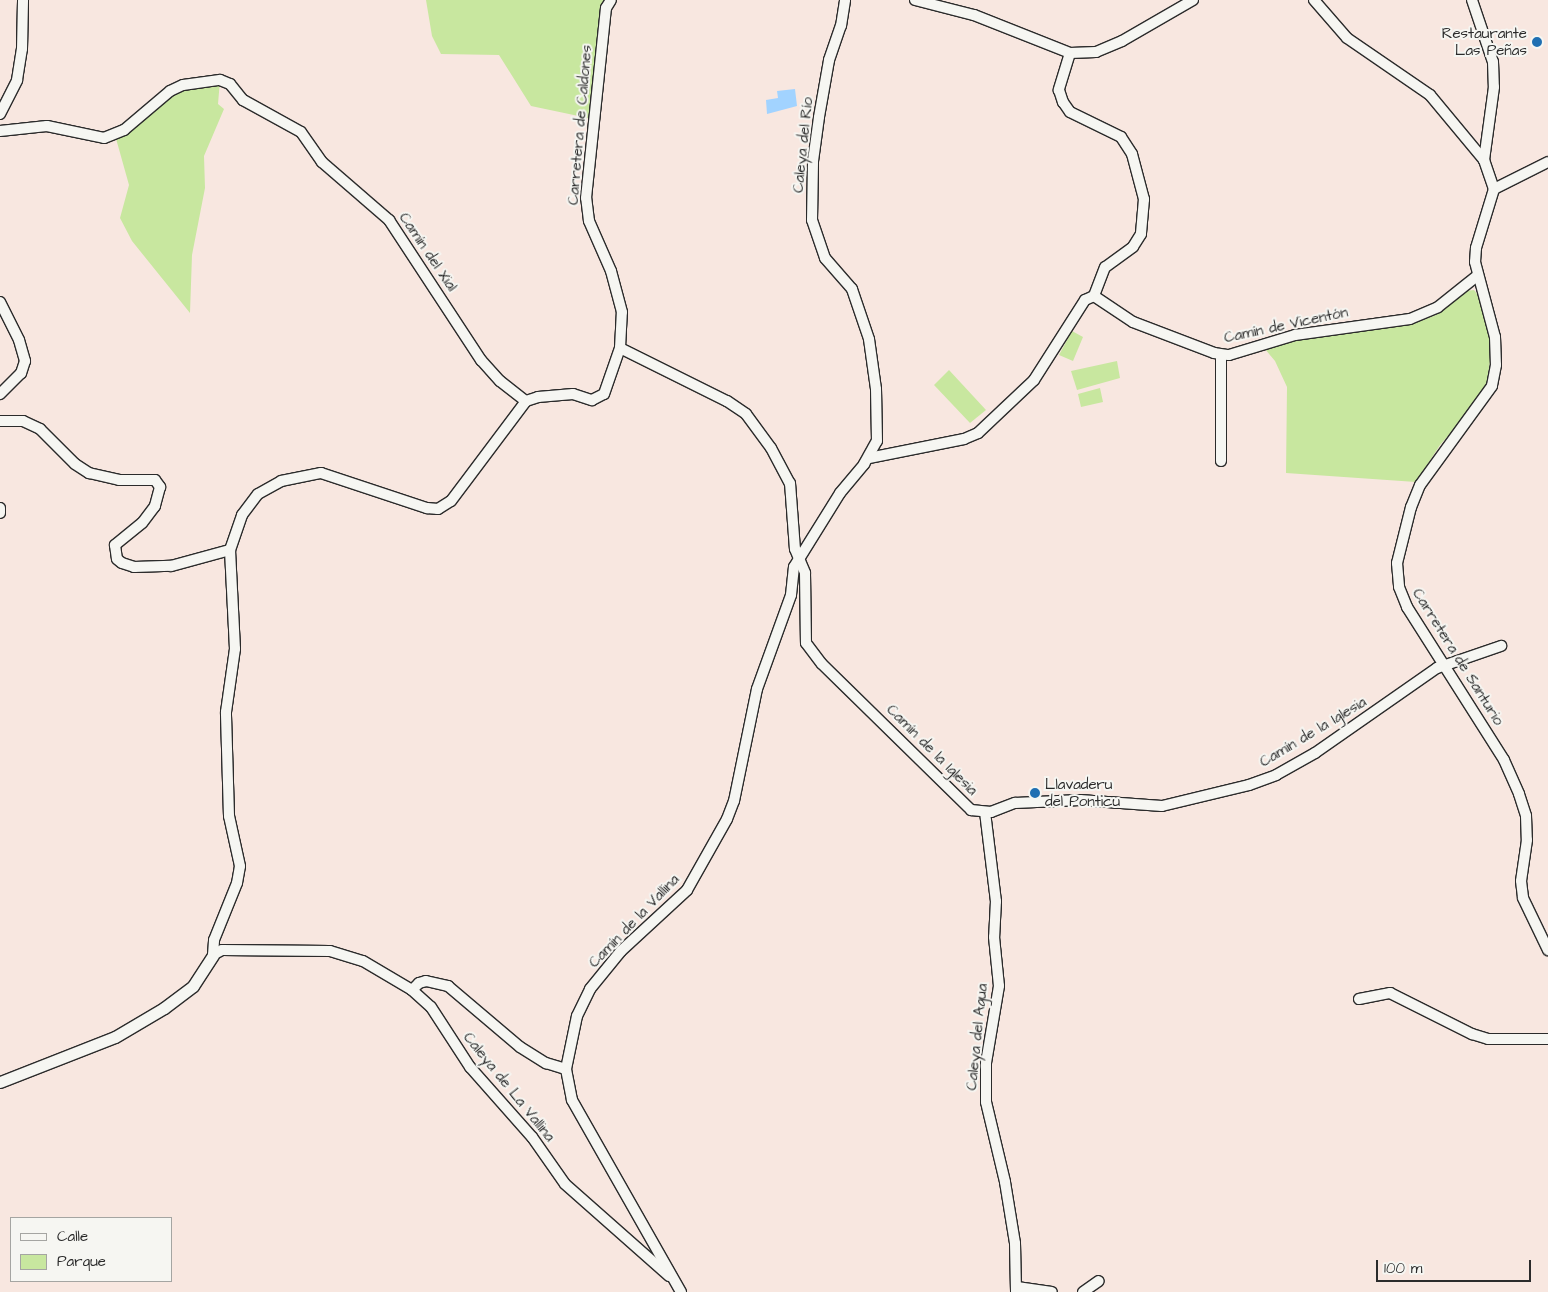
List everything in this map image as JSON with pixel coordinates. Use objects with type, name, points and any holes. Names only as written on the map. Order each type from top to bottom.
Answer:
[{"type":"street","points":[[0,114],[17,80],[22,48],[23,0]]},
{"type":"street","name":"Carretera de Caldones","points":[[526,401],[538,397],[573,394],[592,400],[600,398],[604,394],[620,348],[620,301],[586,210],[606,8],[611,0]]},
{"type":"street","name":"Caleya del Río","points":[[845,0],[841,26],[829,60],[819,117],[813,161],[812,220],[825,258],[855,296],[869,339],[878,423],[877,441],[869,458]]},
{"type":"street","points":[[915,0],[974,15],[1070,53],[1096,52],[1122,41],[1193,0]]},
{"type":"street","points":[[1314,0],[1347,38],[1430,94],[1484,160],[1494,189],[1548,162]]},
{"type":"street","points":[[1472,0],[1493,62],[1494,87],[1484,160]]},
{"type":"street","points":[[869,458],[964,439],[978,433],[1034,380],[1085,300],[1094,296],[1105,267],[1133,247],[1141,234],[1144,199],[1132,154],[1121,137],[1070,112],[1063,102],[1059,90],[1070,53]]},
{"type":"street","name":"Camín del Xial","points":[[0,131],[47,126],[104,138],[124,130],[170,91],[183,85],[220,80],[230,84],[243,100],[301,132],[326,167],[388,220],[475,354],[500,382],[526,401]]},
{"type":"street","name":"Carretera de Santurio","points":[[1494,189],[1476,248],[1477,276],[1492,316],[1495,337],[1496,365],[1492,386],[1420,486],[1411,507],[1397,562],[1402,597],[1446,664],[1504,760],[1519,794],[1526,816],[1527,840],[1521,881],[1523,898],[1548,950]]},
{"type":"street","name":"Camín de Vicentón","points":[[1094,296],[1133,322],[1221,355],[1303,334],[1410,319],[1438,308],[1477,276]]},
{"type":"street","points":[[0,302],[19,340],[25,361],[21,373],[0,394]]},
{"type":"street","name":"Camín de la Iglesia","points":[[620,348],[727,401],[746,414],[790,483],[794,537],[805,573],[804,638],[811,650],[964,805],[985,812],[1015,803],[1080,800],[1162,806],[1249,785],[1276,775],[1315,752],[1446,664],[1501,646]]},
{"type":"street","points":[[1221,355],[1221,461]]},
{"type":"street","points":[[0,1082],[115,1037],[164,1008],[193,986],[214,955],[214,940],[237,883],[240,866],[229,816],[226,712],[235,649],[230,550],[242,515],[258,494],[281,481],[321,474],[427,508],[438,509],[451,501],[526,401]]},
{"type":"street","points":[[0,421],[24,421],[40,430],[75,464],[89,473],[119,480],[155,480],[160,487],[155,506],[142,523],[115,545],[117,559],[122,563],[134,567],[171,566],[230,550]]},
{"type":"street","name":"Camín de la Vallina","points":[[680,1292],[572,1100],[566,1069],[577,1016],[590,989],[621,951],[687,890],[727,819],[734,801],[757,689],[788,606],[791,577],[799,557],[840,493],[869,458]]},
{"type":"street","points":[[0,508],[0,514]]},
{"type":"street","name":"Caleya del Agua","points":[[985,812],[996,901],[994,937],[999,986],[987,1056],[986,1102],[1005,1182],[1017,1289]]},
{"type":"street","name":"Caleya de La Vallina","points":[[214,955],[222,950],[330,951],[363,961],[412,990],[430,1007],[470,1067],[532,1137],[565,1184],[674,1281]]},
{"type":"street","points":[[412,990],[419,982],[426,981],[448,986],[520,1047],[546,1063],[566,1069]]},
{"type":"street","points":[[1359,999],[1390,993],[1472,1034],[1488,1039],[1548,1039]]},
{"type":"street","points":[[1082,1292],[1099,1280]]},
{"type":"street","points":[[1017,1289],[1052,1292]]},
{"type":"green space","points":[[426,0],[611,0],[588,118],[531,106],[499,55],[441,54],[432,36]]},
{"type":"green space","points":[[220,80],[218,104],[224,109],[204,156],[205,188],[192,255],[190,313],[132,241],[120,218],[129,185],[115,135],[170,91]]},
{"type":"green space","points":[[1474,290],[1482,300],[1489,329],[1491,355],[1487,382],[1475,405],[1440,445],[1416,482],[1286,473],[1287,387],[1275,361],[1265,349],[1315,336],[1418,322],[1436,315],[1466,291]]},
{"type":"green space","points":[[1072,331],[1083,337],[1073,361],[1059,355]]},
{"type":"green space","points":[[1117,361],[1120,378],[1077,390],[1071,371]]},
{"type":"green space","points":[[949,370],[986,410],[970,423],[934,385]]},
{"type":"green space","points":[[1100,388],[1103,402],[1081,407],[1078,394]]},
{"type":"water","points":[[795,89],[797,106],[767,114],[766,100],[778,98],[777,91]]},
{"type":"place","name":"Restaurante Las Peñas","points":[[1537,42]]},
{"type":"place","name":"Llavaderu del Ponticu","points":[[1035,793]]}]
